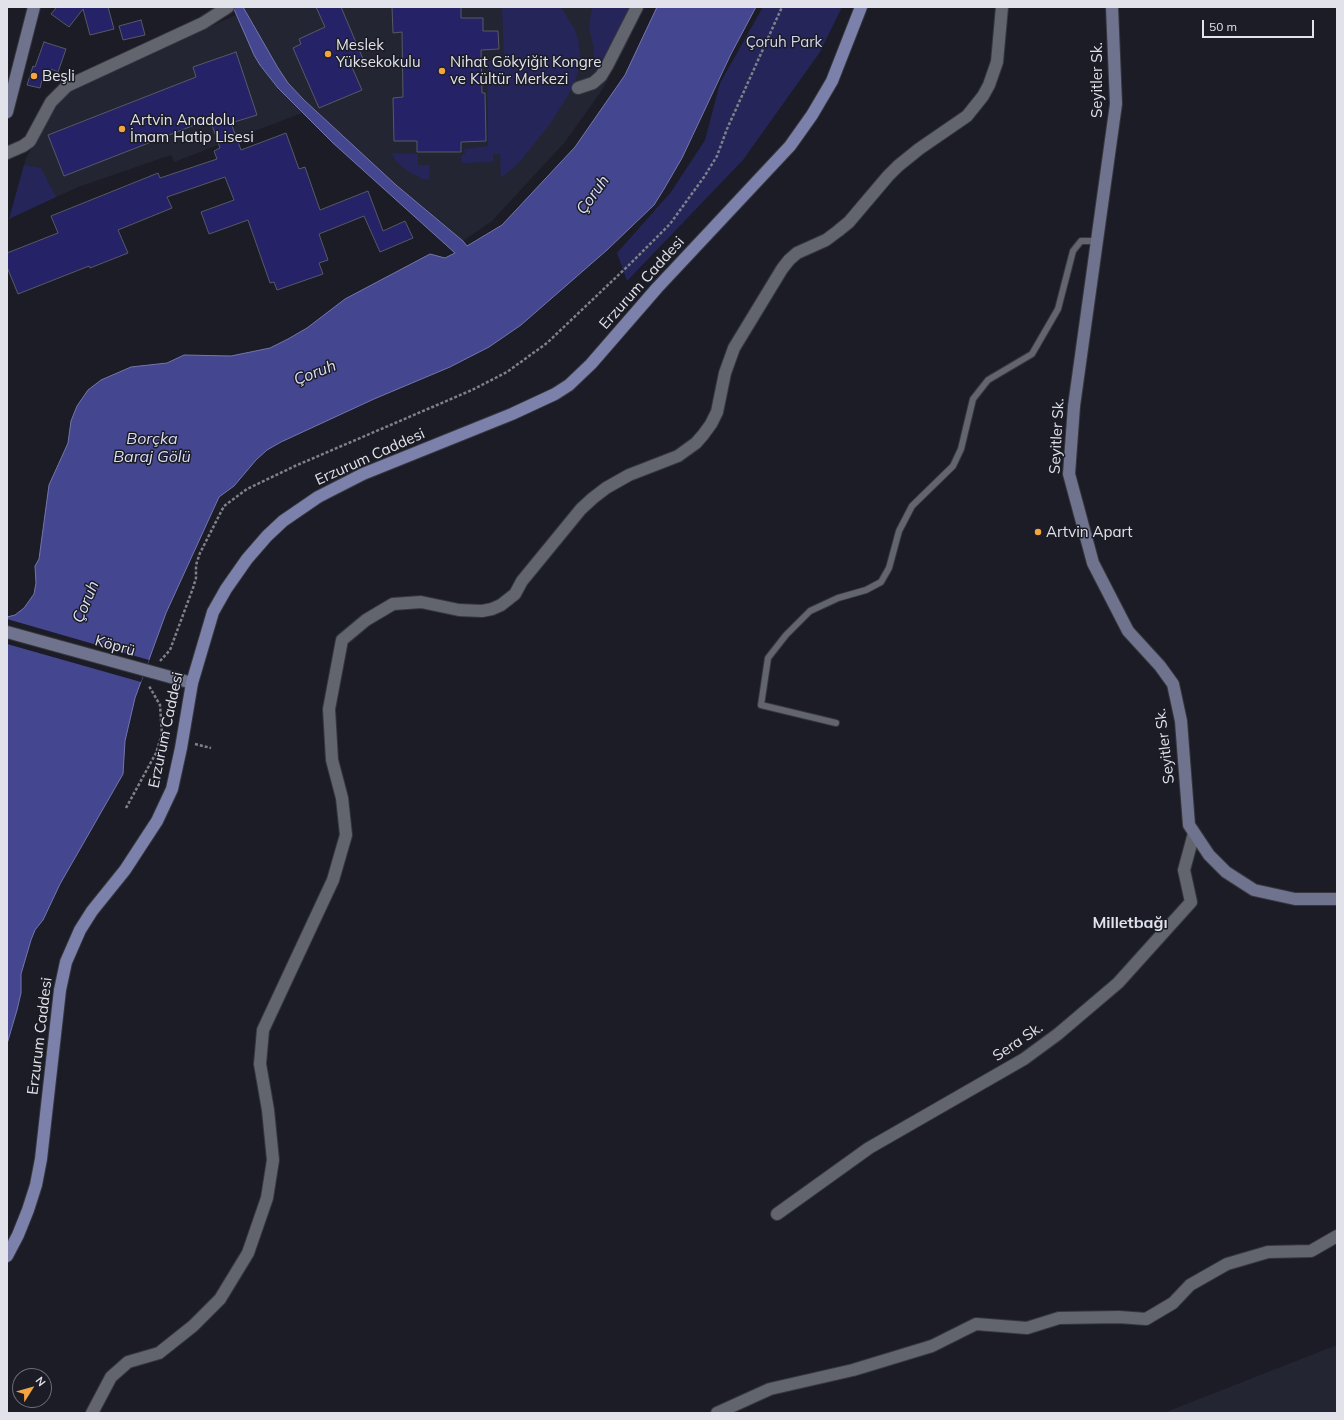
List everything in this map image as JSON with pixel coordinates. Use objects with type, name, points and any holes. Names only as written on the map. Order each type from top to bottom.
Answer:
[{"type":"main road","name":"Erzurum Caddesi","points":[[7,1256],[18,1235],[36,1185],[41,1159],[60,990],[66,962],[80,930],[92,911],[125,870],[157,821],[172,789],[181,748],[192,683],[213,612],[226,589],[247,558],[283,521],[318,497],[363,474],[512,414],[555,394],[569,385],[591,364],[657,288],[790,146],[812,115],[832,81],[861,7]]},
{"type":"street","points":[[7,112],[34,7]]},
{"type":"street","points":[[7,153],[30,141],[51,102],[67,86],[203,23],[228,7]]},
{"type":"street","points":[[578,88],[593,83],[601,76],[637,7]]},
{"type":"street","points":[[92,1413],[110,1377],[128,1362],[159,1353],[193,1326],[220,1299],[248,1253],[267,1198],[272,1160],[268,1110],[260,1064],[263,1030],[333,880],[346,835],[342,798],[332,760],[329,709],[342,640],[366,620],[393,604],[421,602],[459,610],[482,611],[501,605],[515,594],[522,581],[581,509],[593,498],[606,488],[629,475],[678,456],[696,443],[703,436],[717,412],[725,373],[734,348],[789,260],[797,253],[826,240],[849,222],[898,166],[919,149],[966,116],[979,102],[989,85],[997,62],[1002,7]]},
{"type":"street","name":"Seyitler Sk.","points":[[1112,7],[1116,104],[1074,406],[1069,474],[1093,563],[1128,631],[1160,666],[1172,684],[1181,721],[1189,824],[1194,833],[1209,855],[1226,872],[1254,890],[1295,899],[1337,899]]},
{"type":"street","name":"Köprü","points":[[7,632],[146,672],[192,683]]},
{"type":"street","name":"Sera Sk.","points":[[776,1214],[869,1148],[1024,1059],[1058,1034],[1118,983],[1191,902],[1184,870],[1194,833]]},
{"type":"street","points":[[717,1413],[770,1390],[853,1370],[932,1346],[976,1324],[1027,1328],[1059,1318],[1119,1317],[1146,1319],[1173,1303],[1190,1285],[1227,1264],[1268,1252],[1311,1251],[1337,1236]]},
{"type":"lane","points":[[836,723],[761,705],[768,658],[786,635],[810,611],[838,598],[866,590],[881,582],[889,568],[899,531],[912,506],[953,466],[962,449],[973,399],[988,380],[1032,354],[1058,309],[1073,251],[1081,241],[1097,241]]},
{"type":"path","points":[[156,662],[160,661],[170,650],[193,588],[196,578],[196,565],[200,553],[224,506],[247,489],[295,466],[472,390],[507,372],[547,343],[670,224],[700,183],[717,156],[782,7]]},
{"type":"path","points":[[126,808],[156,753],[162,734],[160,705],[149,685]]},
{"type":"shaded area","points":[[243,7],[645,7],[602,90],[565,142],[492,221],[463,241],[396,185],[304,100],[288,83]]},
{"type":"shaded area","points":[[236,15],[260,65],[278,88],[302,113],[174,162],[171,155],[78,187],[9,219],[26,158],[56,104],[71,89]]},
{"type":"shaded area","points":[[1337,1345],[1337,1413],[1126,1413],[1166,1412]]},
{"type":"green space","points":[[502,7],[561,7],[575,30],[581,60],[570,92],[550,124],[521,160],[501,178],[500,154],[493,154],[493,162],[462,163],[461,155],[465,154],[464,149],[488,146],[487,61],[504,60]]},
{"type":"green space","points":[[592,7],[630,7],[611,47],[593,71],[594,49],[589,27]]},
{"type":"green space","name":"Çoruh Park","points":[[763,7],[842,7],[820,52],[743,160],[627,281],[617,253],[671,192],[705,140],[720,83]]},
{"type":"green space","points":[[392,153],[418,154],[418,165],[429,165],[430,180],[422,179],[406,170],[395,160]]},
{"type":"green space","points":[[24,165],[41,168],[56,197],[9,219]]},
{"type":"water","name":"Borçka Baraj Gölü","points":[[233,7],[243,7],[278,68],[288,83],[304,100],[396,185],[467,246],[502,225],[575,147],[625,75],[657,7],[756,7],[731,54],[682,158],[664,189],[654,205],[607,250],[521,325],[489,347],[450,367],[374,399],[281,442],[267,450],[256,460],[234,486],[219,497],[166,613],[135,698],[125,741],[123,774],[60,884],[43,920],[35,930],[31,940],[21,974],[21,993],[7,1044],[7,617],[15,615],[24,608],[34,594],[36,583],[35,566],[39,559],[49,485],[68,443],[71,421],[77,406],[88,390],[101,380],[131,367],[167,363],[184,355],[231,356],[270,348],[307,328],[345,299],[430,254],[445,258],[455,253],[333,143],[278,88],[254,55]]},
{"type":"pier","points":[[7,619],[149,660],[141,682],[7,644]]},
{"type":"building","points":[[57,7],[108,7],[114,29],[90,35],[83,9],[69,27],[51,14]]},
{"type":"building","name":"Meslek Yüksekokulu","points":[[316,7],[341,7],[363,59],[351,65],[362,90],[319,108],[293,48],[301,44],[299,39],[325,27]]},
{"type":"building","name":"Nihat Gökyiğit Kongre ve Kültür Merkezi","points":[[392,7],[461,7],[461,18],[483,18],[483,31],[498,31],[499,49],[481,50],[482,93],[485,93],[486,141],[461,142],[461,152],[417,152],[417,141],[394,141],[393,98],[403,97],[402,32],[393,33]]},
{"type":"building","points":[[141,20],[145,35],[123,40],[119,26]]},
{"type":"building","points":[[44,42],[66,49],[58,72],[51,69],[49,78],[42,80],[40,88],[27,85],[33,66],[35,67]]},
{"type":"building","points":[[236,52],[257,115],[231,123],[241,150],[286,133],[299,169],[305,167],[320,210],[368,191],[383,231],[405,221],[413,238],[380,252],[364,216],[319,234],[328,260],[319,263],[323,274],[277,290],[274,282],[270,283],[248,220],[209,234],[201,212],[234,200],[225,177],[167,197],[172,208],[118,230],[128,253],[90,268],[89,266],[18,294],[7,267],[7,253],[58,233],[51,216],[158,173],[160,178],[217,159],[214,151],[220,148],[210,119],[64,176],[48,135],[196,77],[193,67]]},
{"type":"place","name":"Meslek Yüksekokulu","points":[[328,54]]},
{"type":"place","name":"Nihat Gökyiğit Kongre ve Kültür Merkezi","points":[[442,71]]},
{"type":"place","name":"Beşli","points":[[34,76]]},
{"type":"place","name":"Artvin Anadolu İmam Hatip Lisesi","points":[[122,129]]},
{"type":"place","name":"Artvin Apart","points":[[1038,532]]},
{"type":"district","name":"Milletbağı","points":[[1130,923]]},
{"type":"water label","name":"Çoruh","points":[[593,195]]},
{"type":"water label","name":"Çoruh","points":[[315,373]]},
{"type":"water label","name":"Çoruh","points":[[86,602]]}]
